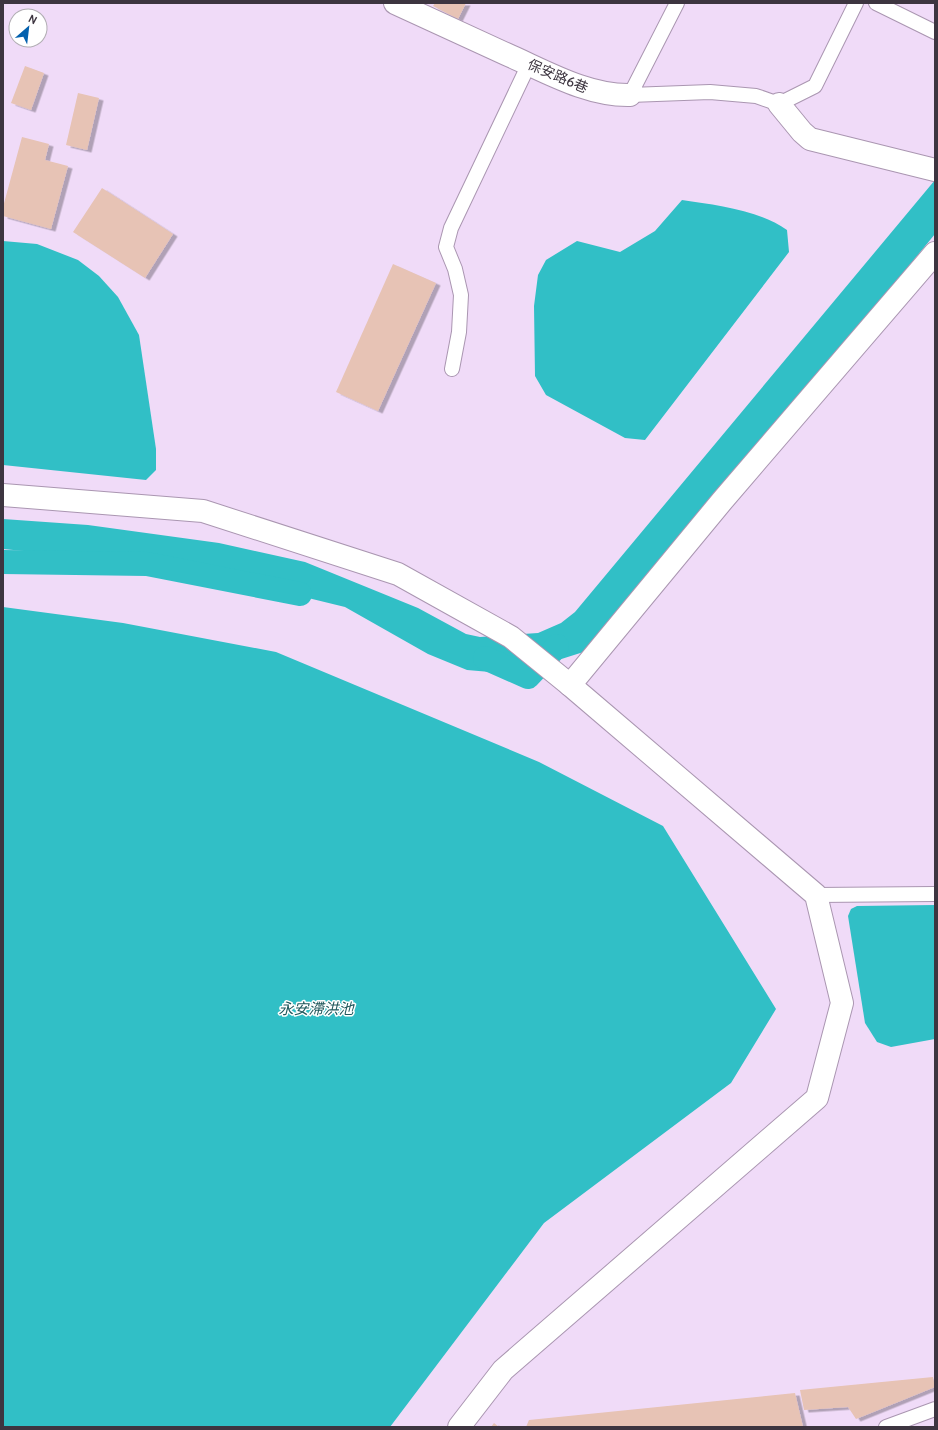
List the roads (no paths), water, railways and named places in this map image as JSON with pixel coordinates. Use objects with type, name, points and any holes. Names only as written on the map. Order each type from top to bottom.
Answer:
[{"type":"street","name":"保安路6巷","points":[[395,3],[529,64],[594,91],[616,95],[630,94]]},
{"type":"street","points":[[779,104],[802,132],[810,139],[930,169]]},
{"type":"street","points":[[570,685],[722,501],[935,253]]},
{"type":"street","points":[[3,495],[203,511],[398,574],[511,637],[570,685],[816,895],[842,1003],[817,1098],[503,1370],[459,1427]]},
{"type":"lane","points":[[677,3],[630,94],[710,92],[756,96],[779,104],[815,86],[856,3]]},
{"type":"lane","points":[[876,3],[935,32]]},
{"type":"lane","points":[[452,369],[459,332],[461,295],[455,269],[446,246],[451,228],[529,64]]},
{"type":"lane","points":[[816,895],[935,894]]},
{"type":"lane","points":[[886,1427],[935,1409]]},
{"type":"water","points":[[935,180],[935,234],[596,648],[552,662],[502,673],[467,670],[428,654],[345,607],[178,566],[3,549],[3,519],[88,525],[219,543],[305,562],[418,608],[466,634],[480,637],[538,633],[561,623],[575,612]]},
{"type":"water","points":[[682,200],[737,209],[776,223],[787,230],[789,252],[645,440],[625,438],[546,395],[535,376],[534,306],[538,275],[546,260],[577,241],[620,252],[655,231]]},
{"type":"water","points":[[3,241],[37,244],[78,260],[99,276],[118,297],[139,335],[156,449],[156,470],[146,480],[3,465]]},
{"type":"water","name":"永安滯洪池","points":[[3,607],[123,623],[276,652],[539,762],[663,826],[776,1009],[731,1083],[544,1223],[390,1427],[3,1427]]},
{"type":"water","points":[[935,905],[935,1039],[891,1047],[877,1042],[865,1023],[848,916],[851,909],[857,906]]},
{"type":"waterway","points":[[3,562],[147,564],[300,594]]},
{"type":"waterway","points":[[485,658],[528,677],[557,646]]}]
